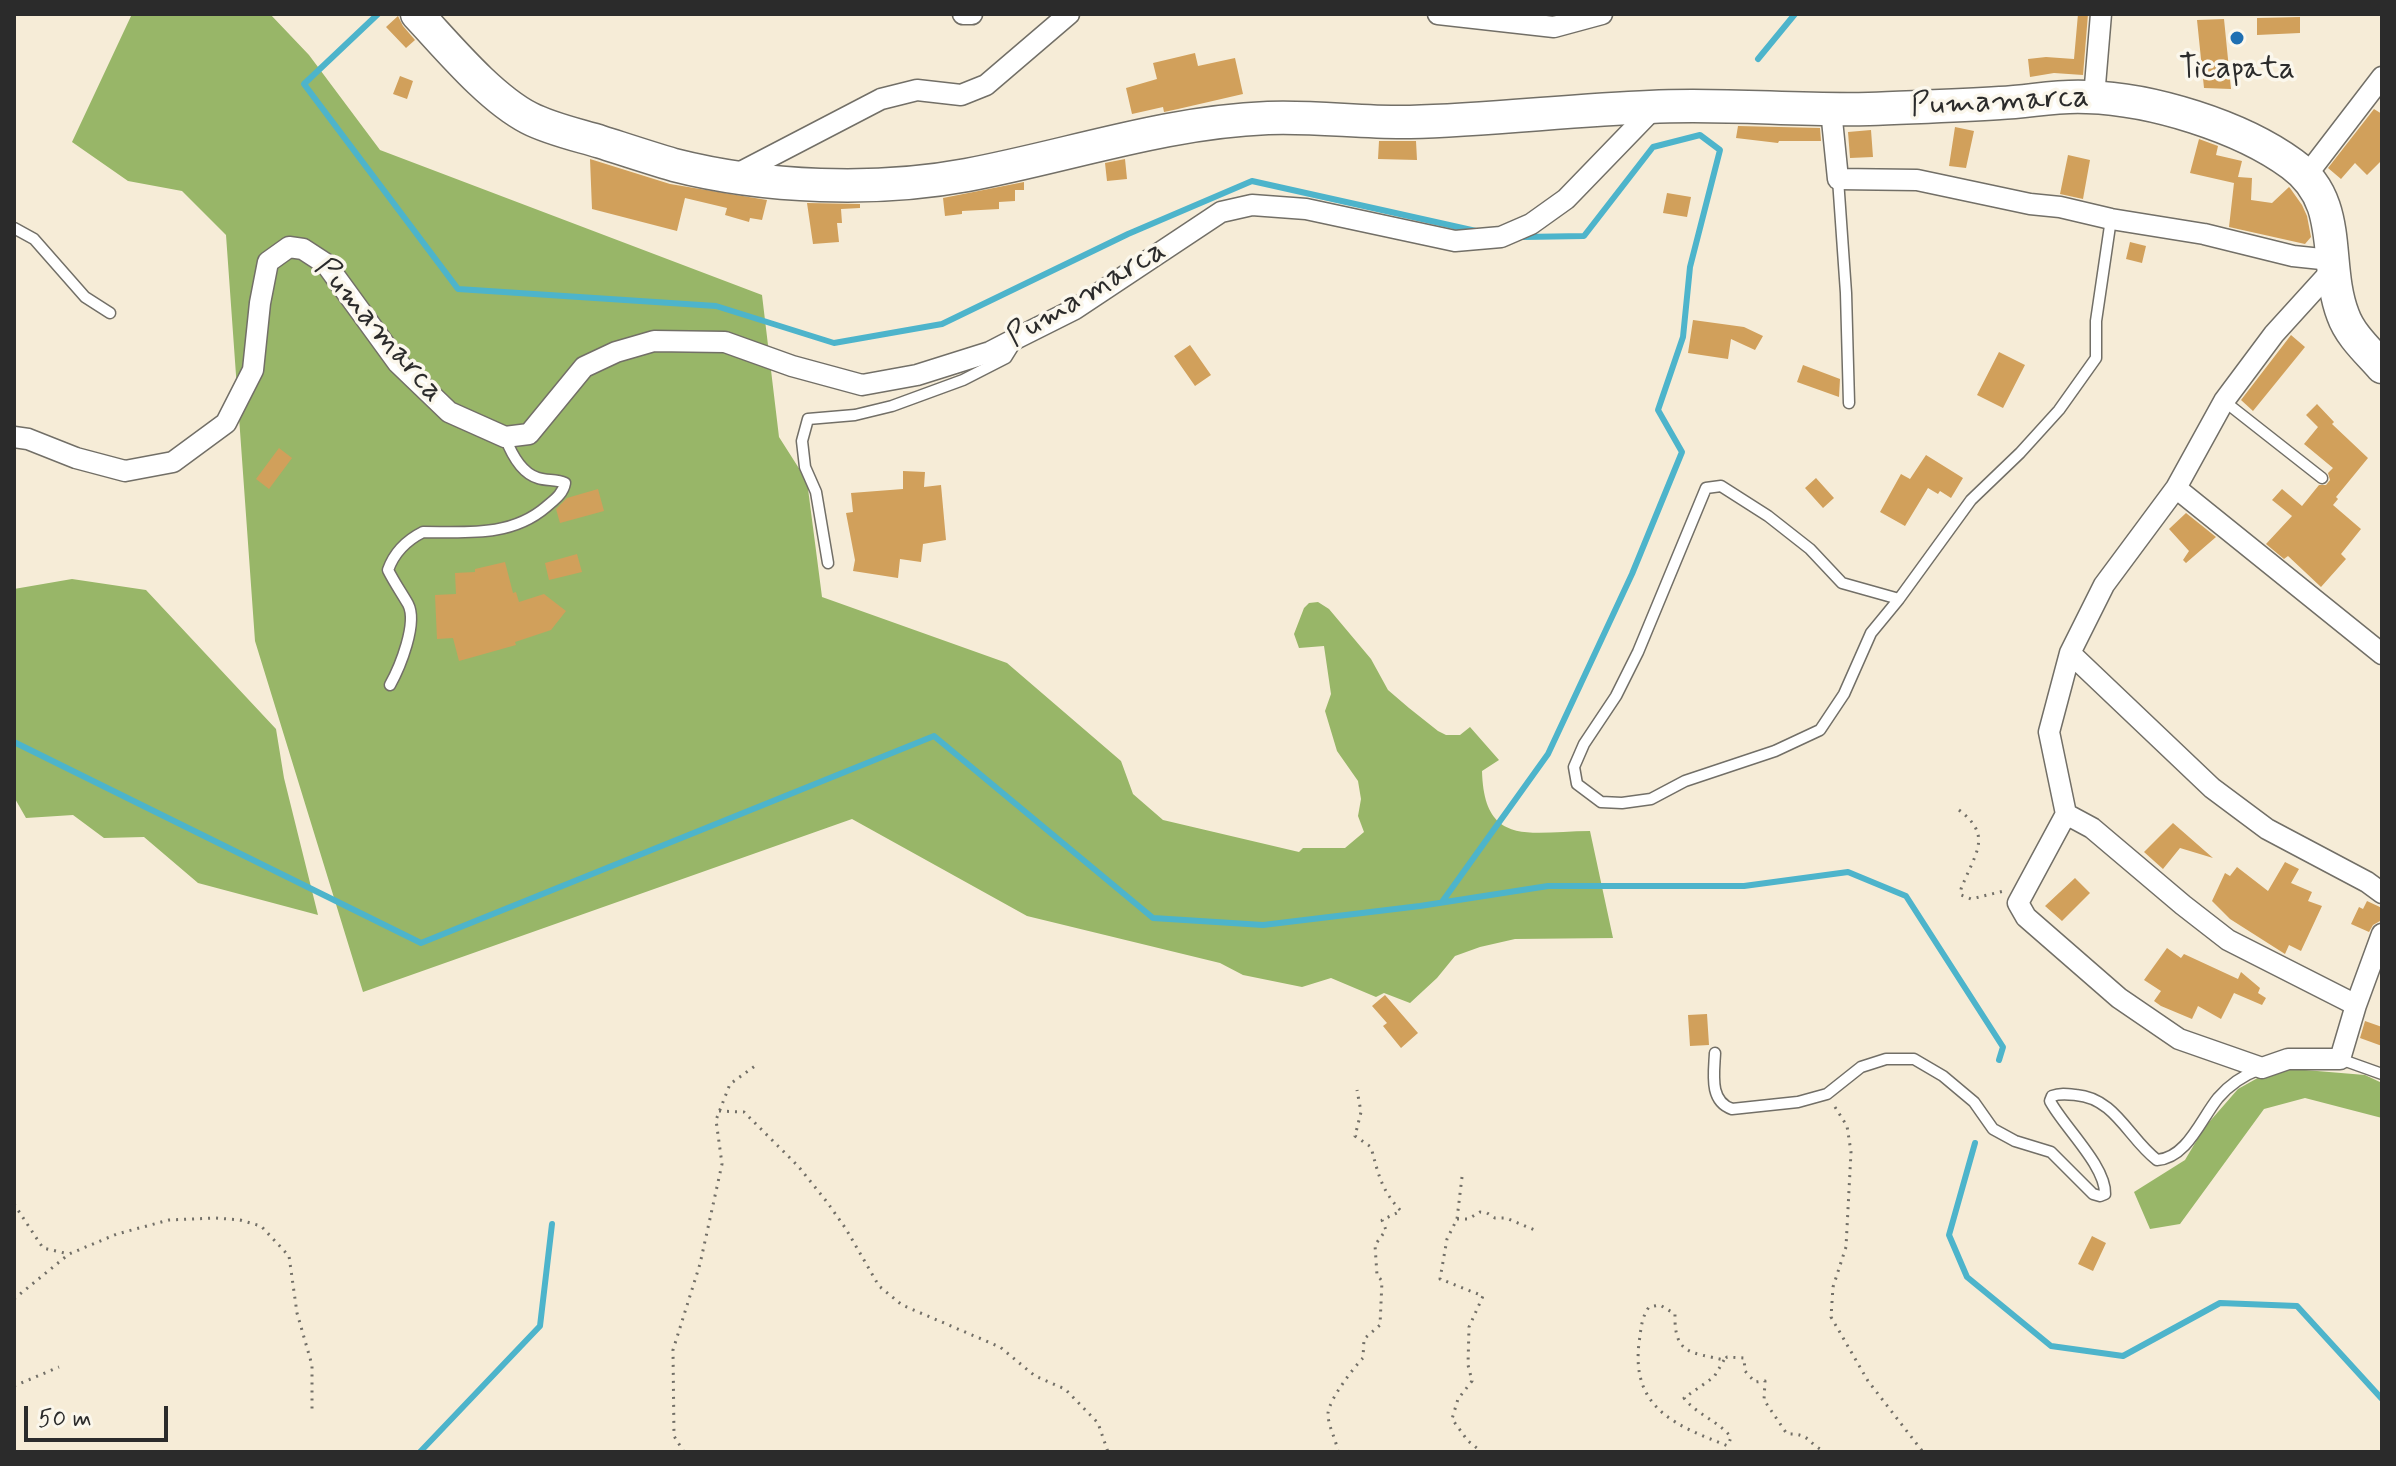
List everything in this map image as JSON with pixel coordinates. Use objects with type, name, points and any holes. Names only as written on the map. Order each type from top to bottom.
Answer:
[{"type":"main road","name":"Pumamarca","points":[[417,14],[470,71],[529,118],[677,166],[733,176],[866,186],[901,185],[969,175],[1200,124],[1272,117],[1409,122],[1656,106],[1831,110],[2094,97],[2178,113],[2237,134],[2273,151],[2306,176],[2320,197],[2331,224],[2332,265],[2343,315],[2358,341],[2382,367]]},
{"type":"street","points":[[963,14],[972,14]]},
{"type":"street","points":[[733,176],[881,99],[917,90],[961,95],[986,85],[1069,14]]},
{"type":"street","points":[[1438,14],[1554,27],[1602,14]]},
{"type":"street","points":[[2094,97],[2101,14]]},
{"type":"street","points":[[2306,176],[2382,77]]},
{"type":"street","name":"Pumamarca","points":[[14,437],[125,471],[173,462],[226,423],[253,370],[268,262],[289,247],[303,249],[326,264],[398,363],[449,412],[505,437],[529,434],[584,367],[616,352],[654,341],[725,342],[792,366],[862,385],[917,375],[990,352],[1075,309],[1221,212],[1252,205],[1306,209],[1455,241],[1501,237],[1531,224],[1566,199],[1656,106]]},
{"type":"street","points":[[1831,110],[1838,179],[1917,180],[2111,219],[2204,234],[2332,265],[2274,334],[2224,401],[2176,488],[2104,585],[2070,653],[2049,732],[2066,814],[2018,903],[2026,917],[2119,998],[2179,1039],[2262,1068],[2288,1059],[2340,1059],[2356,1005],[2378,960],[2382,934]]},
{"type":"street","points":[[2176,488],[2382,654]]},
{"type":"street","points":[[2070,653],[2212,788],[2267,829],[2382,893]]},
{"type":"street","points":[[2066,814],[2092,828],[2228,940],[2356,1005]]},
{"type":"lane","points":[[1838,179],[1849,403]]},
{"type":"lane","points":[[1899,599],[1842,583],[1810,549],[1768,516],[1721,486],[1706,488],[1638,652],[1574,767],[1577,784],[1601,802],[1651,799],[1685,781],[1775,751],[1820,730],[1844,694],[1871,633],[1899,599],[1971,500],[2059,410],[2096,358],[2096,321],[2111,219]]},
{"type":"lane","points":[[14,228],[34,239],[85,297],[110,313]]},
{"type":"lane","points":[[828,563],[816,492],[805,467],[802,441],[808,419],[855,415],[892,406],[963,380],[1006,358],[1019,337]]},
{"type":"lane","points":[[2224,401],[2322,478]]},
{"type":"lane","points":[[390,685],[403,662],[410,625],[410,606],[388,570],[392,557],[423,532],[485,533],[531,519],[559,496],[565,487],[560,480],[534,477],[511,452],[505,437]]},
{"type":"lane","points":[[1715,1053],[1716,1097],[1722,1105],[1732,1109],[1798,1102],[1827,1094],[1861,1067],[1886,1059],[1914,1059],[1943,1076],[1974,1102],[1993,1129],[2015,1141],[2051,1152],[2093,1194],[2100,1196],[2105,1194],[2105,1185],[2082,1144],[2054,1109],[2050,1101],[2052,1096],[2059,1093],[2092,1096],[2109,1108],[2147,1153],[2157,1160],[2168,1159],[2186,1144],[2219,1097],[2246,1075],[2262,1068]]},
{"type":"lane","points":[[2340,1059],[2382,1074]]},
{"type":"path","points":[[1959,810],[1970,819],[1980,838],[1976,855],[1960,888],[1961,895],[1971,899],[2007,891],[2018,903]]},
{"type":"path","points":[[684,1452],[674,1436],[673,1350],[700,1264],[722,1164],[716,1120],[730,1084],[755,1066]]},
{"type":"path","points":[[1338,1452],[1328,1414],[1330,1404],[1352,1369],[1363,1358],[1364,1339],[1380,1325],[1383,1292],[1382,1281],[1377,1275],[1375,1245],[1386,1230],[1382,1220],[1401,1211],[1376,1174],[1371,1147],[1355,1136],[1361,1112],[1357,1090]]},
{"type":"path","points":[[1827,1094],[1847,1126],[1851,1152],[1846,1247],[1833,1287],[1831,1317],[1868,1381],[1923,1452]]},
{"type":"path","points":[[719,1111],[744,1112],[798,1166],[846,1229],[879,1286],[902,1305],[1000,1347],[1035,1376],[1065,1389],[1098,1423],[1108,1452]]},
{"type":"path","points":[[1462,1177],[1457,1219],[1447,1239],[1440,1279],[1483,1296],[1469,1327],[1468,1365],[1472,1381],[1458,1399],[1452,1419],[1478,1449],[1476,1452]]},
{"type":"path","points":[[14,1204],[43,1248],[69,1254]]},
{"type":"path","points":[[1457,1219],[1487,1213],[1537,1231]]},
{"type":"path","points":[[14,1299],[69,1254],[117,1234],[169,1220],[216,1218],[261,1226],[289,1256],[297,1313],[312,1365],[312,1413]]},
{"type":"path","points":[[1724,1360],[1690,1353],[1680,1345],[1675,1335],[1675,1314],[1670,1310],[1660,1305],[1649,1307],[1643,1315],[1638,1351],[1645,1389],[1672,1423],[1728,1446]]},
{"type":"path","points":[[1726,1452],[1731,1437],[1720,1424],[1690,1406],[1684,1398],[1714,1377],[1727,1357],[1744,1358],[1745,1371],[1755,1382],[1765,1381],[1764,1400],[1787,1434],[1801,1433],[1815,1448],[1827,1452]]},
{"type":"path","points":[[14,1386],[59,1367]]},
{"type":"green space","points":[[132,14],[270,14],[309,55],[380,150],[762,295],[779,437],[807,481],[822,597],[1007,663],[1121,761],[1133,794],[1163,820],[1299,852],[1303,848],[1345,848],[1364,832],[1358,816],[1361,799],[1358,781],[1337,751],[1325,711],[1331,694],[1324,646],[1299,648],[1294,634],[1304,608],[1309,603],[1318,602],[1329,609],[1371,659],[1388,690],[1446,735],[1460,735],[1470,727],[1499,760],[1482,771],[1485,796],[1492,813],[1502,824],[1531,833],[1590,831],[1613,938],[1515,939],[1480,947],[1455,956],[1410,1003],[1384,993],[1376,997],[1331,978],[1302,987],[1243,975],[1220,963],[1027,916],[852,819],[363,992],[255,641],[226,235],[182,191],[128,181],[72,142]]},
{"type":"green space","points":[[72,579],[146,590],[276,729],[284,778],[318,915],[198,883],[144,837],[104,838],[73,815],[26,818],[14,797],[14,589]]},
{"type":"green space","points":[[2293,1069],[2365,1075],[2382,1083],[2382,1118],[2305,1098],[2264,1109],[2180,1224],[2150,1229],[2134,1192],[2185,1160],[2204,1128],[2238,1089],[2263,1075]]},
{"type":"building","points":[[2078,14],[2088,14],[2083,75],[2054,73],[2030,77],[2028,59],[2074,59]]},
{"type":"building","points":[[398,16],[415,40],[406,48],[386,27]]},
{"type":"building","points":[[2300,17],[2300,33],[2257,35],[2257,18]]},
{"type":"building","points":[[2224,19],[2231,89],[2204,88],[2197,20]]},
{"type":"building","points":[[1195,53],[1198,66],[1235,58],[1243,94],[1164,112],[1163,107],[1132,114],[1126,88],[1157,79],[1153,63]]},
{"type":"building","points":[[400,76],[413,81],[407,99],[393,94]]},
{"type":"building","points":[[2374,109],[2382,114],[2382,160],[2367,175],[2355,163],[2341,179],[2328,168]]},
{"type":"building","points":[[1738,126],[1820,128],[1821,141],[1778,143],[1736,138]]},
{"type":"building","points":[[1955,127],[1974,131],[1966,168],[1949,166]]},
{"type":"building","points":[[1871,130],[1873,157],[1850,158],[1848,132]]},
{"type":"building","points":[[2199,139],[2218,146],[2216,155],[2242,161],[2238,177],[2252,178],[2251,200],[2272,203],[2289,187],[2307,216],[2311,237],[2305,244],[2229,227],[2234,183],[2190,173]]},
{"type":"building","points":[[1379,141],[1416,141],[1417,160],[1378,159]]},
{"type":"building","points":[[2068,155],[2090,160],[2083,199],[2060,194]]},
{"type":"building","points":[[590,159],[670,184],[767,200],[762,220],[750,218],[749,222],[725,215],[727,208],[685,198],[677,231],[592,209]]},
{"type":"building","points":[[1125,159],[1127,179],[1107,181],[1105,163]]},
{"type":"building","points":[[1024,182],[1024,190],[1015,190],[1015,201],[999,202],[999,209],[962,211],[962,214],[945,216],[943,198]]},
{"type":"building","points":[[1667,193],[1691,197],[1687,217],[1663,213]]},
{"type":"building","points":[[807,203],[860,204],[860,208],[841,209],[842,223],[837,223],[839,242],[813,244]]},
{"type":"building","points":[[2130,242],[2146,246],[2142,263],[2126,259]]},
{"type":"building","points":[[1693,320],[1744,327],[1763,336],[1755,350],[1731,339],[1728,359],[1688,353]]},
{"type":"building","points":[[2291,335],[2305,347],[2253,411],[2241,400]]},
{"type":"building","points":[[1190,345],[1211,375],[1195,386],[1174,356]]},
{"type":"building","points":[[1999,352],[2025,365],[2003,408],[1977,395]]},
{"type":"building","points":[[1803,365],[1840,379],[1839,397],[1797,382]]},
{"type":"building","points":[[2317,404],[2334,422],[2332,424],[2368,458],[2333,505],[2361,529],[2341,554],[2346,559],[2321,587],[2288,556],[2284,559],[2266,544],[2292,516],[2272,500],[2282,489],[2302,506],[2319,485],[2326,485],[2330,480],[2328,473],[2333,468],[2304,444],[2318,427],[2306,415]]},
{"type":"building","points":[[279,448],[292,458],[269,489],[256,479]]},
{"type":"building","points":[[1926,455],[1963,478],[1951,498],[1928,488],[1905,526],[1880,512],[1901,474],[1910,479]]},
{"type":"building","points":[[903,471],[925,472],[924,487],[941,485],[946,540],[923,544],[921,562],[900,559],[898,578],[853,571],[855,560],[846,513],[853,512],[851,493],[903,489]]},
{"type":"building","points":[[1816,478],[1834,498],[1823,508],[1805,488]]},
{"type":"building","points":[[598,489],[604,511],[560,523],[556,509],[567,498]]},
{"type":"building","points":[[2186,513],[2216,537],[2186,563],[2183,560],[2189,551],[2169,529]]},
{"type":"building","points":[[577,554],[582,572],[549,580],[545,563]]},
{"type":"building","points":[[505,562],[513,593],[516,592],[519,602],[544,594],[566,611],[551,630],[515,642],[516,645],[459,661],[453,638],[437,639],[435,595],[456,594],[455,573],[475,572],[475,569]]},
{"type":"building","points":[[2173,823],[2213,858],[2180,848],[2163,869],[2144,852]]},
{"type":"building","points":[[2285,862],[2299,869],[2291,883],[2312,892],[2308,901],[2322,906],[2301,951],[2289,945],[2285,954],[2230,919],[2212,901],[2225,873],[2230,876],[2237,867],[2268,891]]},
{"type":"building","points":[[2075,878],[2090,893],[2062,921],[2045,906]]},
{"type":"building","points":[[2367,901],[2382,908],[2380,921],[2369,932],[2351,924],[2359,907],[2363,909]]},
{"type":"building","points":[[2167,948],[2181,958],[2184,954],[2238,979],[2241,972],[2260,988],[2258,993],[2266,998],[2262,1005],[2234,993],[2221,1019],[2198,1006],[2192,1019],[2161,1006],[2154,1001],[2161,991],[2144,980]]},
{"type":"building","points":[[1385,995],[1418,1033],[1401,1048],[1383,1026],[1387,1023],[1372,1006]]},
{"type":"building","points":[[1707,1014],[1709,1045],[1690,1046],[1688,1015]]},
{"type":"building","points":[[2365,1021],[2382,1027],[2382,1046],[2360,1038]]},
{"type":"building","points":[[2092,1236],[2106,1243],[2093,1271],[2078,1264]]},
{"type":"waterway","points":[[378,14],[304,84],[458,289],[716,306],[834,343],[942,324],[1128,234],[1252,181],[1476,231]]},
{"type":"waterway","points":[[1758,59],[1795,14]]},
{"type":"waterway","points":[[1442,902],[1548,754],[1632,574],[1682,452],[1658,410],[1683,337],[1690,267],[1720,150],[1700,135],[1653,147],[1584,236],[1523,237]]},
{"type":"waterway","points":[[14,742],[421,943],[934,736],[1153,918],[1263,925],[1420,906],[1548,886],[1744,886],[1848,872],[1906,896],[2003,1047],[1999,1060]]},
{"type":"waterway","points":[[1975,1143],[1949,1235],[1967,1277],[2051,1346],[2123,1356],[2220,1303],[2297,1306],[2382,1399]]},
{"type":"waterway","points":[[420,1452],[540,1326],[552,1224]]},
{"type":"place","name":"Ticapata","points":[[2237,38]]}]
